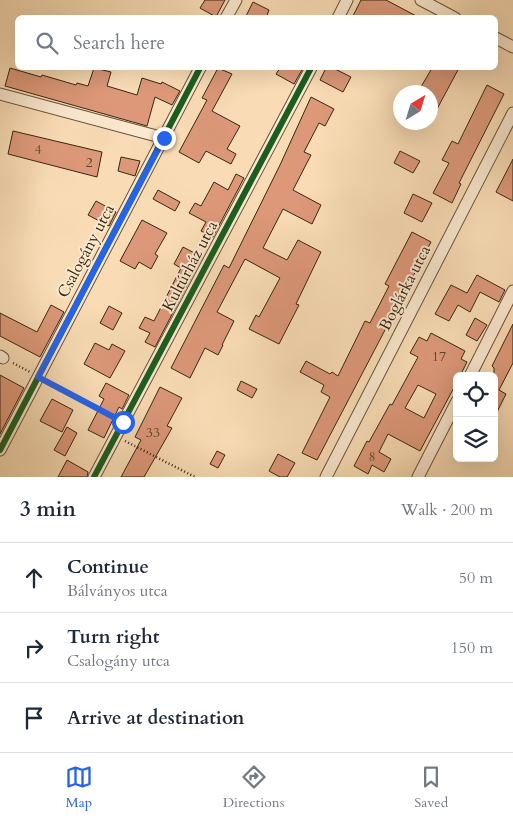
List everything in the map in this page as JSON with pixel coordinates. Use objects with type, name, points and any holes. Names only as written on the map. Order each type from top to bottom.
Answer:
[{"type":"street","points":[[228,15],[236,0]]},
{"type":"street","points":[[340,15],[348,0]]},
{"type":"street","points":[[420,0],[449,15]]},
{"type":"street","points":[[498,39],[513,47]]},
{"type":"street","name":"Csalogány utca","points":[[0,450],[199,70]]},
{"type":"street","name":"Kultúrház utca","points":[[94,477],[311,70]]},
{"type":"street","points":[[0,94],[164,138]]},
{"type":"street","name":"Boglárka utca","points":[[326,477],[513,113]]},
{"type":"street","points":[[472,372],[513,291]]},
{"type":"street","points":[[418,477],[453,409]]},
{"type":"path","points":[[1,357],[123,422]]},
{"type":"path","points":[[115,436],[195,477]]},
{"type":"building","points":[[205,0],[225,0],[217,15],[212,15],[200,8]]},
{"type":"building","points":[[361,0],[386,0],[414,15],[354,15]]},
{"type":"building","points":[[253,2],[269,10],[267,15],[246,15]]},
{"type":"building","points":[[10,68],[41,77],[42,75],[76,85],[77,83],[88,86],[93,70],[102,70],[111,72],[107,86],[137,95],[142,78],[161,84],[162,82],[180,91],[172,105],[155,97],[147,126],[5,86]]},
{"type":"building","points":[[217,70],[232,74],[212,111],[240,126],[227,149],[236,154],[231,164],[206,151],[199,163],[179,152],[207,100],[202,98]]},
{"type":"building","points":[[279,70],[302,70],[294,84],[276,74]]},
{"type":"building","points":[[325,70],[337,70],[351,77],[343,92],[320,80]]},
{"type":"building","points":[[431,70],[458,70],[438,107],[438,85],[422,85]]},
{"type":"building","points":[[487,85],[504,94],[459,183],[461,184],[452,203],[433,193],[449,163],[442,160],[452,141],[458,144]]},
{"type":"building","points":[[311,97],[334,109],[325,126],[319,123],[304,152],[311,155],[293,190],[321,205],[312,224],[283,209],[263,248],[287,260],[298,240],[321,252],[296,304],[299,305],[279,344],[249,329],[256,315],[259,317],[280,278],[245,259],[217,312],[234,321],[223,345],[218,355],[205,348],[190,378],[171,368],[224,265],[229,268]]},
{"type":"building","points":[[13,131],[102,152],[97,177],[8,154]]},
{"type":"building","points":[[400,151],[420,161],[413,173],[394,163]]},
{"type":"building","points":[[121,157],[140,161],[135,176],[118,171]]},
{"type":"building","points":[[513,159],[513,201],[496,192]]},
{"type":"building","points":[[236,174],[244,178],[213,237],[201,231],[206,222],[189,213],[195,203],[201,206],[214,182],[228,190]]},
{"type":"building","points":[[158,190],[180,202],[175,211],[153,199]]},
{"type":"building","points":[[413,194],[432,203],[422,222],[404,213]]},
{"type":"building","points":[[96,201],[116,212],[109,226],[88,215]]},
{"type":"building","points":[[142,220],[167,233],[155,254],[158,256],[151,269],[139,262],[135,269],[120,261]]},
{"type":"building","points":[[412,232],[431,242],[317,460],[302,453],[330,397],[321,392],[324,385],[300,372],[306,361],[330,374],[332,372],[338,376],[365,321],[370,323],[389,286],[385,284]]},
{"type":"building","points":[[183,247],[202,257],[155,347],[145,342],[150,333],[139,328],[145,317],[154,321],[181,268],[174,264]]},
{"type":"building","points":[[477,275],[505,290],[499,302],[480,292],[470,312],[458,305],[449,321],[435,314],[451,285],[467,293]]},
{"type":"building","points":[[51,305],[64,312],[40,357],[0,336],[0,313],[37,332]]},
{"type":"building","points":[[109,306],[122,313],[113,330],[100,323]]},
{"type":"building","points":[[475,318],[487,325],[477,341],[466,335]]},
{"type":"building","points":[[513,324],[513,363],[499,390],[506,394],[498,410],[498,372],[494,372],[492,366]]},
{"type":"building","points":[[431,333],[465,351],[461,359],[467,362],[462,372],[453,372],[453,389],[420,451],[388,434],[379,452],[391,459],[384,472],[372,465],[368,474],[354,466],[390,404],[392,405],[418,357],[410,353],[419,337],[427,341]],"holes":[[[418,385],[436,394],[424,418],[405,408]]]},
{"type":"building","points":[[95,343],[109,350],[112,344],[125,351],[110,378],[84,364]]},
{"type":"building","points":[[0,375],[24,388],[0,434]]},
{"type":"building","points":[[241,381],[257,389],[252,398],[237,390]]},
{"type":"building","points":[[106,383],[129,395],[122,409],[119,407],[104,438],[88,430],[104,399],[99,396]]},
{"type":"building","points":[[160,387],[182,398],[167,426],[172,428],[144,477],[121,477],[141,440],[135,437]]},
{"type":"building","points":[[52,399],[73,410],[62,432],[40,421]]},
{"type":"building","points":[[67,427],[77,433],[65,456],[54,450]]},
{"type":"building","points":[[217,451],[225,455],[218,468],[210,464]]},
{"type":"building","points":[[278,454],[295,463],[287,477],[280,477],[269,471]]},
{"type":"building","points":[[67,460],[88,472],[87,477],[58,477]]},
{"type":"cycle path","points":[[0,450],[199,70]]},
{"type":"cycle path","points":[[94,477],[310,70]]},
{"type":"route","points":[[123,422],[38,377],[164,138]]}]
